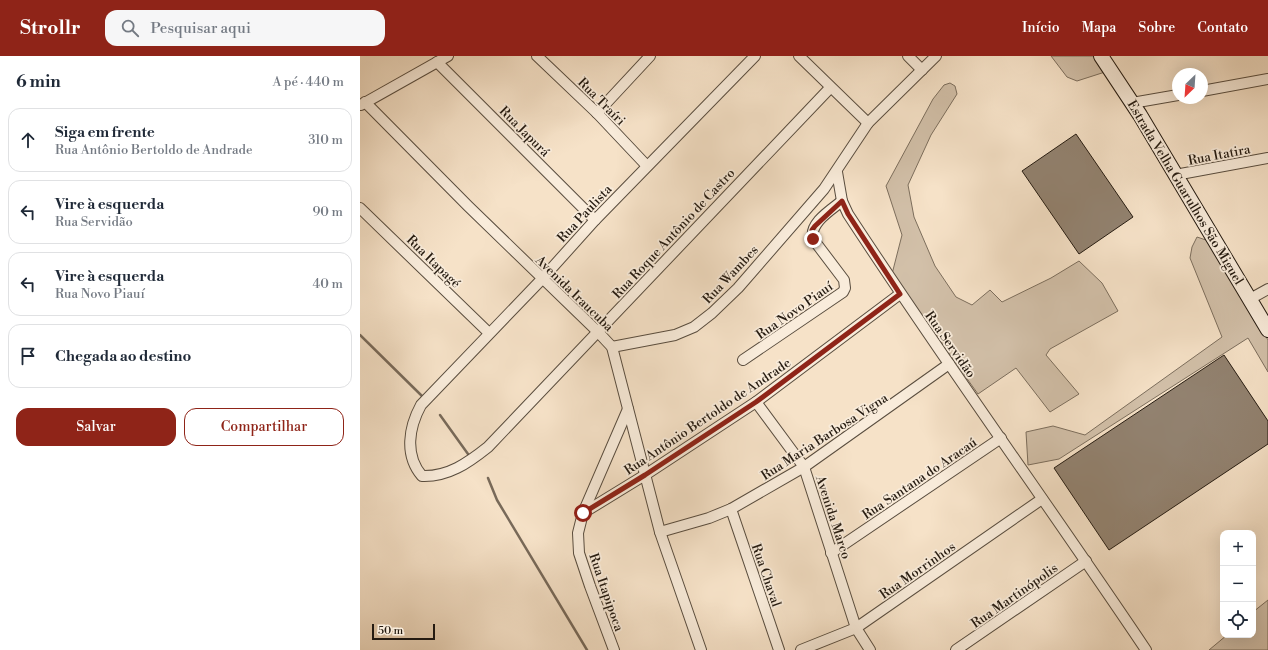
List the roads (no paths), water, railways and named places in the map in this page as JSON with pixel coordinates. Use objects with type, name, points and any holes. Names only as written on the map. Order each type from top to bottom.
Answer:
[{"type":"street","points":[[363,104],[448,56]]},
{"type":"street","name":"Rua Traíri","points":[[537,56],[597,113],[647,166]]},
{"type":"street","points":[[597,113],[650,56]]},
{"type":"street","name":"Rua Paulista","points":[[422,476],[414,467],[411,453],[410,435],[413,419],[421,405],[595,220],[755,56]]},
{"type":"street","points":[[799,56],[830,88],[868,123]]},
{"type":"street","points":[[908,56],[922,70]]},
{"type":"street","points":[[837,172],[868,123],[936,56]]},
{"type":"street","name":"Estrada Velha Guarulhos São Miguel","points":[[1101,56],[1132,103],[1268,330]]},
{"type":"street","name":"Rua Japurá","points":[[437,62],[595,220]]},
{"type":"street","points":[[1208,90],[1268,79]]},
{"type":"street","name":"Rua Roque Antônio de Castro","points":[[422,476],[435,476],[471,461],[488,447],[830,88]]},
{"type":"street","points":[[1132,103],[1172,96]]},
{"type":"street","name":"Avenida Iraucuba","points":[[363,104],[598,332],[612,348],[660,532],[700,650]]},
{"type":"street","name":"Rua Itatira","points":[[1175,175],[1268,158]]},
{"type":"street","name":"Rua Servidão","points":[[837,172],[842,201],[848,214],[900,294],[1086,561],[1146,650]]},
{"type":"street","name":"Rua Wambes","points":[[612,348],[675,335],[694,326],[712,313],[742,283],[837,172]]},
{"type":"street","name":"Rua Novo Piauí","points":[[743,360],[842,292],[845,288],[844,280],[813,239],[812,235],[815,226],[842,201]]},
{"type":"street","name":"Rua Itapagé","points":[[360,208],[489,333]]},
{"type":"street","points":[[1250,299],[1268,289]]},
{"type":"street","name":"Rua Antônio Bertoldo de Andrade","points":[[583,513],[645,475],[756,402],[900,294]]},
{"type":"street","name":"Rua Maria Barbosa Vigna","points":[[660,532],[709,518],[731,509],[804,467],[949,364]]},
{"type":"street","name":"Avenida Marco","points":[[756,402],[804,467],[856,628],[870,650]]},
{"type":"street","name":"Rua Itapipoca","points":[[614,650],[579,553],[578,533],[583,513],[628,409]]},
{"type":"street","name":"Rua Santana do Aracaú","points":[[832,553],[1000,438]]},
{"type":"street","name":"Rua Morrinhos","points":[[801,650],[856,628],[1042,499]]},
{"type":"street","name":"Rua Chaval","points":[[731,509],[779,650]]},
{"type":"street","name":"Rua Martinópolis","points":[[956,650],[1086,561]]},
{"type":"waterway","points":[[360,335],[423,397]]},
{"type":"waterway","points":[[440,415],[468,454]]},
{"type":"waterway","points":[[488,478],[497,500],[587,650]]}]
